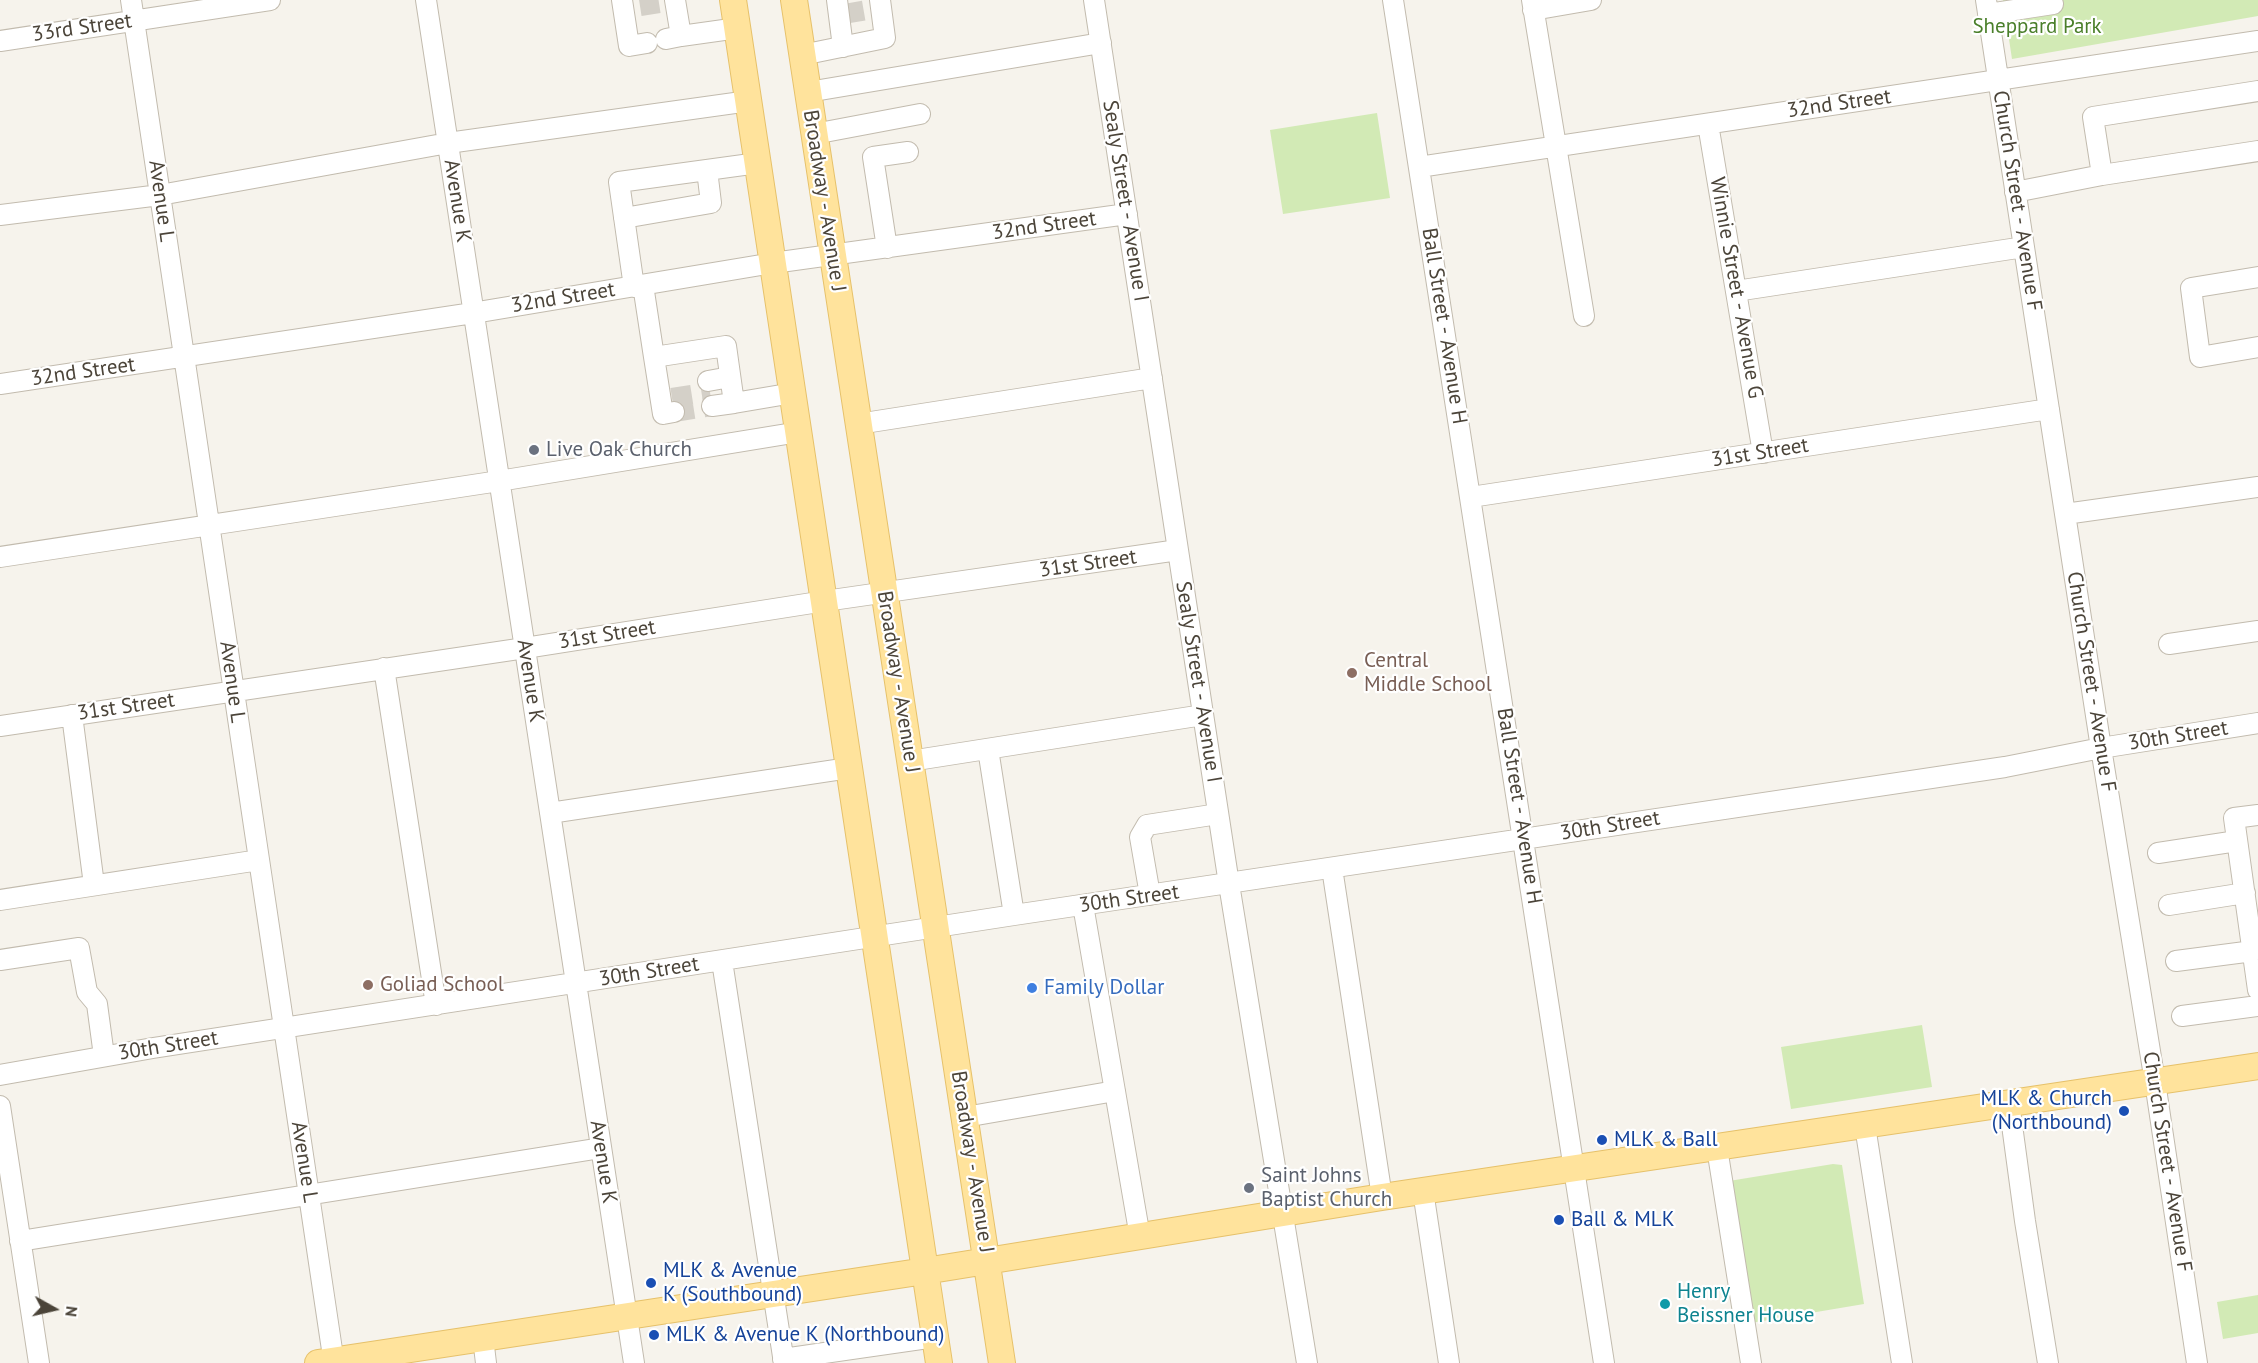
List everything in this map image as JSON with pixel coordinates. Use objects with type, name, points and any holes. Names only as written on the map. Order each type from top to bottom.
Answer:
[{"type":"main road","points":[[734,0],[939,1363]]},
{"type":"main road","name":"Broadway - Avenue J","points":[[794,0],[1002,1363]]},
{"type":"main road","points":[[329,1362],[484,1351],[627,1317],[1382,1197],[2258,1066]]},
{"type":"street","name":"Avenue L","points":[[131,0],[309,1194],[329,1362]]},
{"type":"street","name":"33rd Street","points":[[0,40],[270,0]]},
{"type":"street","name":"Avenue K","points":[[426,0],[634,1363]]},
{"type":"street","name":"Sealy Street - Avenue I","points":[[1094,0],[1218,814],[1307,1363]]},
{"type":"street","name":"Ball Street - Avenue H","points":[[1393,0],[1604,1363]]},
{"type":"street","points":[[1584,316],[1533,5],[1592,0]]},
{"type":"street","points":[[649,3],[673,38],[738,28]]},
{"type":"street","points":[[647,43],[629,46],[649,3]]},
{"type":"street","points":[[1987,7],[2053,4]]},
{"type":"street","points":[[802,55],[885,38],[876,6]]},
{"type":"street","name":"Church Street - Avenue F","points":[[1987,7],[2197,1363]]},
{"type":"street","points":[[840,10],[843,47]]},
{"type":"street","name":"32nd Street","points":[[1419,167],[2258,40]]},
{"type":"street","points":[[808,92],[1101,43]]},
{"type":"street","points":[[2102,175],[2093,117],[2258,91]]},
{"type":"street","points":[[0,215],[160,195],[448,143],[749,101]]},
{"type":"street","points":[[814,134],[920,114]]},
{"type":"street","name":"Winnie Street - Avenue G","points":[[1708,124],[1763,453]]},
{"type":"street","points":[[2015,192],[2102,175],[2258,150]]},
{"type":"street","points":[[887,248],[873,157],[908,152]]},
{"type":"street","points":[[667,397],[654,357],[638,286],[624,218],[620,182],[758,163]]},
{"type":"street","points":[[624,218],[711,203],[707,170]]},
{"type":"street","name":"32nd Street","points":[[0,384],[473,314],[773,264],[1127,214]]},
{"type":"street","points":[[1736,291],[2024,247]]},
{"type":"street","points":[[2258,278],[2192,288],[2199,357],[2258,347]]},
{"type":"street","points":[[654,357],[726,346],[732,389]]},
{"type":"street","points":[[858,424],[1152,378]]},
{"type":"street","points":[[710,393],[732,389],[793,393]]},
{"type":"street","name":"31st Street","points":[[1471,497],[2049,409]]},
{"type":"street","points":[[0,557],[499,481],[799,432]]},
{"type":"street","points":[[2065,514],[2258,487]]},
{"type":"street","name":"31st Street","points":[[0,726],[1178,550]]},
{"type":"street","points":[[2169,644],[2258,631]]},
{"type":"street","points":[[384,668],[436,1005]]},
{"type":"street","points":[[72,715],[94,885]]},
{"type":"street","points":[[910,761],[1203,715]]},
{"type":"street","name":"30th Street","points":[[0,1075],[104,1056],[1014,915],[2005,767],[2101,748],[2258,723]]},
{"type":"street","points":[[988,749],[1014,915]]},
{"type":"street","points":[[550,813],[849,768]]},
{"type":"street","points":[[1150,895],[1140,837],[1147,825],[1218,814]]},
{"type":"street","points":[[2258,815],[2234,818],[2258,990]]},
{"type":"street","points":[[2158,853],[2237,841]]},
{"type":"street","points":[[0,900],[259,860]]},
{"type":"street","points":[[1332,868],[1382,1197]]},
{"type":"street","points":[[2169,905],[2244,893]]},
{"type":"street","points":[[1083,906],[1140,1237]]},
{"type":"street","points":[[0,960],[80,948],[87,992],[97,1004],[104,1056]]},
{"type":"street","points":[[2176,961],[2253,951]]},
{"type":"street","points":[[722,961],[784,1361],[804,1360],[935,1337]]},
{"type":"street","points":[[2182,1016],[2258,1006]]},
{"type":"street","points":[[965,1117],[1115,1091]]},
{"type":"street","points":[[2009,1103],[2048,1363]]},
{"type":"street","points":[[0,1106],[39,1363]]},
{"type":"street","points":[[1865,1126],[1902,1363]]},
{"type":"street","points":[[20,1241],[601,1148]]},
{"type":"street","points":[[1717,1148],[1751,1363]]},
{"type":"street","points":[[1423,1191],[1449,1363]]},
{"type":"green space","name":"Sheppard Park","points":[[2003,0],[2258,0],[2258,16],[2012,59]]},
{"type":"green space","points":[[1377,113],[1390,198],[1283,214],[1270,130]]},
{"type":"green space","points":[[1922,1025],[1932,1087],[1791,1109],[1781,1047]]},
{"type":"green space","points":[[1833,1164],[1842,1165],[1864,1304],[1751,1323],[1729,1181]]},
{"type":"green space","points":[[2258,1295],[2258,1333],[2223,1339],[2217,1302]]},
{"type":"tunnel","points":[[640,6],[659,3]]},
{"type":"tunnel","points":[[844,14],[867,10]]},
{"type":"tunnel","points":[[672,398],[710,392]]},
{"type":"tunnel","points":[[674,412],[712,406]]},
{"type":"place","name":"Live Oak Church","points":[[534,450]]},
{"type":"place","name":"Central Middle School","points":[[1352,673]]},
{"type":"place","name":"Goliad School","points":[[368,985]]},
{"type":"place","name":"Family Dollar","points":[[1032,988]]},
{"type":"place","name":"MLK & Church (Northbound)","points":[[2124,1111]]},
{"type":"place","name":"MLK & Ball","points":[[1602,1140]]},
{"type":"place","name":"Saint Johns Baptist Church","points":[[1249,1188]]},
{"type":"place","name":"Ball & MLK","points":[[1559,1220]]},
{"type":"place","name":"MLK & Avenue K (Southbound)","points":[[651,1283]]},
{"type":"place","name":"Henry Beissner House","points":[[1665,1304]]},
{"type":"place","name":"MLK & Avenue K (Northbound)","points":[[654,1335]]}]
